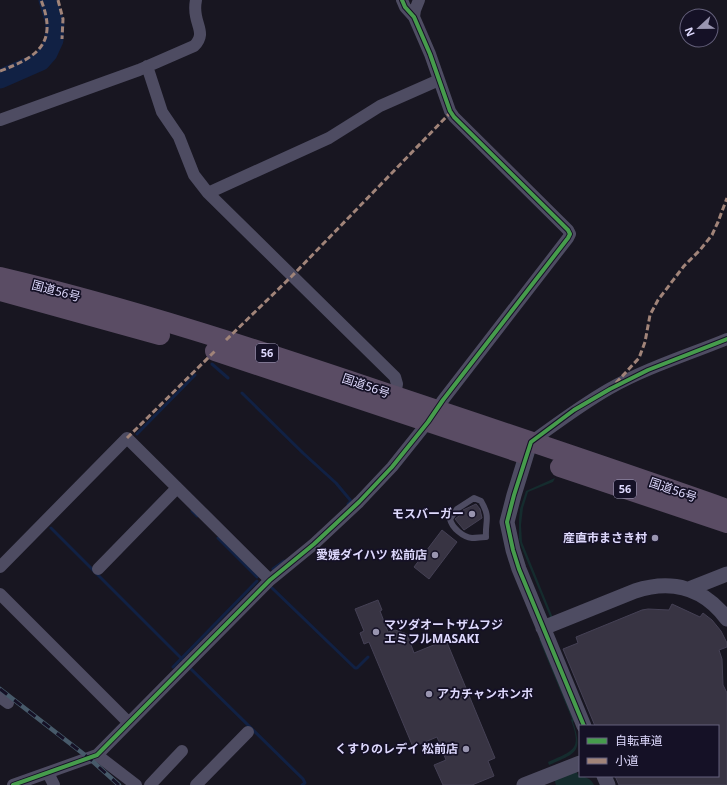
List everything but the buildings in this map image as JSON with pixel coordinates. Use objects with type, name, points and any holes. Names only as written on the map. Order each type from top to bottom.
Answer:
[{"type":"highway","name":"国道56号","points":[[0,277],[55,290],[236,343],[393,403]]},
{"type":"highway","name":"国道56号","points":[[0,291],[164,336],[393,403],[528,449],[727,524]]},
{"type":"highway","name":"国道56号","points":[[528,449],[727,509]]},
{"type":"street","points":[[0,120],[147,66],[194,46],[199,41],[200,34],[196,16],[196,0]]},
{"type":"street","points":[[13,785],[97,756],[128,722],[270,580],[314,544],[359,502],[392,467],[541,275],[570,234],[568,230],[454,117],[450,111],[430,54],[414,17],[405,7],[402,0]]},
{"type":"street","points":[[414,17],[414,10],[419,0]]},
{"type":"street","points":[[147,66],[162,112],[179,137],[194,175],[208,193],[395,377],[397,384],[393,403]]},
{"type":"street","points":[[208,193],[329,138],[380,106],[439,80]]},
{"type":"street","points":[[584,725],[512,550],[507,522],[528,449],[574,410],[610,389],[648,370],[727,339]]},
{"type":"street","points":[[0,567],[127,438],[270,580]]},
{"type":"street","points":[[98,569],[177,488]]},
{"type":"street","points":[[689,589],[727,574]]},
{"type":"street","points":[[543,628],[647,587],[660,585],[689,589],[711,602],[727,619]]},
{"type":"street","points":[[0,594],[128,722]]},
{"type":"street","points":[[196,785],[248,732]]},
{"type":"street","points":[[150,785],[182,751]]},
{"type":"street","points":[[97,756],[136,785]]},
{"type":"street","points":[[524,785],[579,762]]},
{"type":"street","points":[[48,773],[54,785]]},
{"type":"lane","points":[[474,498],[481,501],[488,516],[485,529],[486,537],[470,538],[454,529],[450,519],[457,508],[474,498]]},
{"type":"green space","points":[[555,478],[553,482],[528,492],[523,508],[521,525],[522,542],[553,618],[551,619],[521,546],[519,539],[519,520],[520,509],[526,491]]},
{"type":"green space","points":[[539,639],[542,639],[575,720],[573,722],[577,740],[577,746],[572,754],[549,765],[548,762],[564,755],[573,748],[576,738],[572,719]]},
{"type":"green space","points":[[576,770],[579,777],[589,779],[594,785],[556,785],[554,779]]},
{"type":"waterway","points":[[0,79],[41,61],[48,53],[54,40],[55,23],[48,0]]},
{"type":"waterway","points":[[212,364],[228,378]]},
{"type":"waterway","points":[[137,434],[195,375]]},
{"type":"waterway","points":[[242,393],[336,483],[351,501],[348,504]]},
{"type":"waterway","points":[[192,511],[197,516]]},
{"type":"waterway","points":[[51,528],[182,659]]},
{"type":"waterway","points":[[218,538],[257,577]]},
{"type":"waterway","points":[[273,569],[284,561]]},
{"type":"waterway","points":[[173,667],[257,581]]},
{"type":"waterway","points":[[272,588],[355,668],[357,668],[368,657]]},
{"type":"waterway","points":[[191,669],[303,779],[305,783],[302,785]]},
{"type":"railway","points":[[0,689],[90,759],[119,785]]},
{"type":"marked path","points":[[0,71],[13,66],[34,54],[46,38],[46,15],[41,0]]},
{"type":"marked path","points":[[58,0],[63,19],[62,39]]},
{"type":"marked path","points":[[226,340],[292,276],[451,112]]},
{"type":"marked path","points":[[616,383],[639,358],[645,342],[650,315],[658,300],[684,266],[712,235],[727,198]]},
{"type":"marked path","points":[[127,438],[215,351]]},
{"type":"cycle path","points":[[13,785],[97,755],[270,580],[314,544],[359,502],[392,467],[428,422],[443,400],[570,234],[568,230],[454,117],[450,111],[430,54],[414,17],[405,7],[402,0]]},
{"type":"cycle path","points":[[584,725],[519,569],[507,522],[531,442],[574,410],[610,389],[648,370],[727,339]]},
{"type":"place","name":"モスバーガー","points":[[472,514]]},
{"type":"place","name":"産直市まさき村","points":[[655,538]]},
{"type":"place","name":"愛媛ダイハツ 松前店","points":[[435,555]]},
{"type":"place","name":"マツダオートザムフジ エミフルMASAKI","points":[[376,632]]},
{"type":"place","name":"アカチャンホンポ","points":[[429,694]]},
{"type":"place","name":"くすりのレデイ 松前店","points":[[466,749]]}]
